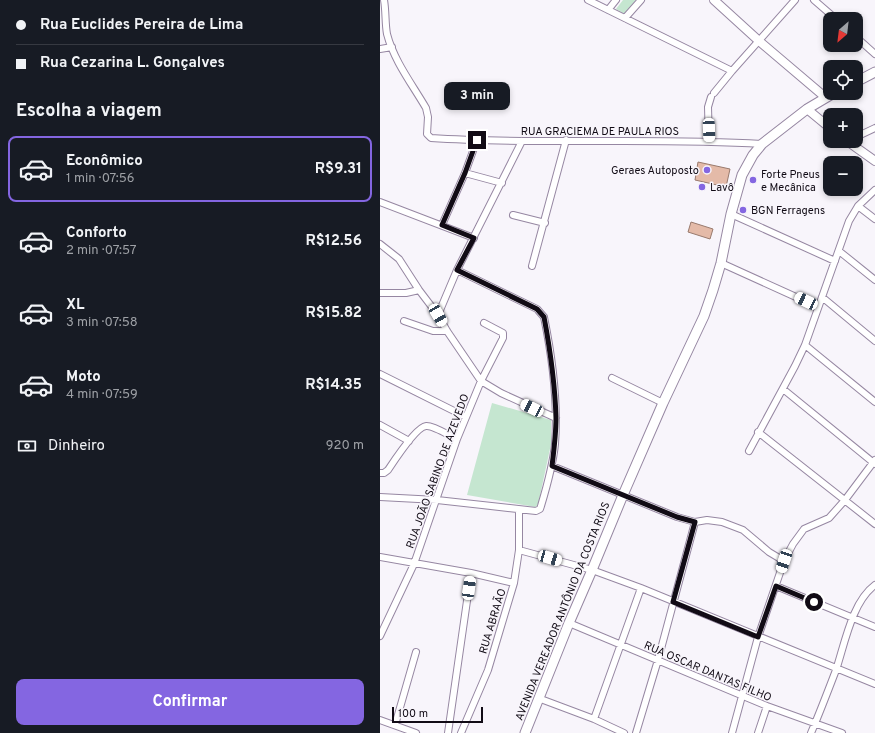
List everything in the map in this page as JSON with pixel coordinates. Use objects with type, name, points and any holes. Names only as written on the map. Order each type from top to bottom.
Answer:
[{"type":"main road","points":[[863,78],[875,72]]},
{"type":"main road","name":"AVENIDA VEREADOR ANTÔNIO DA COSTA RIOS","points":[[525,733],[538,698],[623,495],[663,403],[704,316],[714,290],[731,214],[742,175],[754,154],[762,144],[823,98]]},
{"type":"street","points":[[380,49],[392,47],[383,27],[386,12],[384,0]]},
{"type":"street","points":[[588,0],[732,71]]},
{"type":"street","points":[[608,10],[616,0]]},
{"type":"street","points":[[625,18],[641,0]]},
{"type":"street","points":[[714,0],[759,41],[823,95]]},
{"type":"street","points":[[709,142],[708,107],[713,95],[732,71],[795,0]]},
{"type":"street","points":[[814,0],[828,12]]},
{"type":"street","points":[[863,43],[875,54]]},
{"type":"street","name":"RUA GRACIEMA DE PAULA RIOS","points":[[392,47],[396,58],[426,108],[428,117],[427,134],[431,138],[762,144]]},
{"type":"street","points":[[807,109],[823,122]]},
{"type":"street","points":[[863,134],[875,128]]},
{"type":"street","points":[[442,225],[465,173],[477,140]]},
{"type":"street","points":[[438,315],[457,270],[502,183],[522,140]]},
{"type":"street","points":[[532,266],[545,223],[566,140]]},
{"type":"street","points":[[857,148],[875,161]]},
{"type":"street","points":[[465,173],[502,183]]},
{"type":"street","points":[[749,451],[758,432],[783,389],[804,345],[849,221],[858,206],[875,190]]},
{"type":"street","points":[[380,202],[474,238]]},
{"type":"street","points":[[858,206],[875,219]]},
{"type":"street","points":[[731,214],[835,261]]},
{"type":"street","points":[[513,215],[545,223]]},
{"type":"street","points":[[380,244],[399,259],[481,381],[501,393],[556,418]]},
{"type":"street","points":[[839,251],[875,280]]},
{"type":"street","points":[[721,263],[818,307]]},
{"type":"street","points":[[380,497],[437,500],[519,510],[536,511],[540,509],[552,466],[556,418],[553,382],[544,317],[537,309],[457,270]]},
{"type":"street","points":[[380,294],[419,290]]},
{"type":"street","points":[[822,296],[875,340]]},
{"type":"street","points":[[404,321],[433,331],[447,331]]},
{"type":"street","name":"RUA JOÃO SABINO DE AZEVEDO","points":[[380,636],[383,621],[414,564],[457,439],[481,381],[504,335],[497,329],[484,323]]},
{"type":"street","points":[[804,345],[875,402]]},
{"type":"street","points":[[380,374],[466,417]]},
{"type":"street","points":[[612,378],[663,403]]},
{"type":"street","points":[[732,733],[758,637],[784,561],[799,534],[804,529],[829,518],[874,462],[783,389]]},
{"type":"street","points":[[380,425],[409,441]]},
{"type":"street","points":[[380,474],[388,470],[421,427],[429,426],[457,439]]},
{"type":"street","points":[[758,432],[875,524]]},
{"type":"street","points":[[552,466],[677,517],[695,522],[707,520],[722,522],[743,530],[769,552],[784,561]]},
{"type":"street","name":"RUA ABRAÃO","points":[[461,733],[488,670],[514,583],[519,550],[519,510]]},
{"type":"street","points":[[636,733],[658,660],[695,522]]},
{"type":"street","points":[[519,550],[592,570],[641,588],[875,684]]},
{"type":"street","points":[[380,557],[471,573],[514,583]]},
{"type":"street","points":[[448,733],[471,573]]},
{"type":"street","points":[[811,733],[836,669],[853,618],[868,590],[875,585]]},
{"type":"street","points":[[776,586],[875,627]]},
{"type":"street","points":[[594,719],[641,588]]},
{"type":"street","name":"RUA OSCAR DANTAS FILHO","points":[[569,623],[742,696],[842,733]]},
{"type":"street","points":[[395,725],[416,652]]},
{"type":"street","points":[[538,698],[594,719],[624,733]]},
{"type":"street","points":[[758,733],[767,706]]},
{"type":"street","points":[[380,720],[416,733]]},
{"type":"green space","points":[[623,0],[636,0],[624,14],[616,9]]},
{"type":"green space","points":[[492,403],[551,420],[551,444],[538,505],[535,507],[467,495]]},
{"type":"building","points":[[698,162],[730,169],[726,187],[695,180]]},
{"type":"building","points":[[691,222],[713,229],[710,239],[688,232]]},
{"type":"place","name":"Geraes Autoposto","points":[[707,170]]},
{"type":"place","name":"Forte Pneus e Mecânica","points":[[753,180]]},
{"type":"place","name":"Lavô","points":[[702,187]]},
{"type":"place","name":"BGN Ferragens","points":[[743,210]]},
{"type":"route","points":[[477,140],[465,173],[442,225],[474,238],[457,270],[537,309],[544,317],[553,382],[556,418],[552,466],[677,517],[695,522],[673,602],[758,637],[776,586],[814,602]]}]
